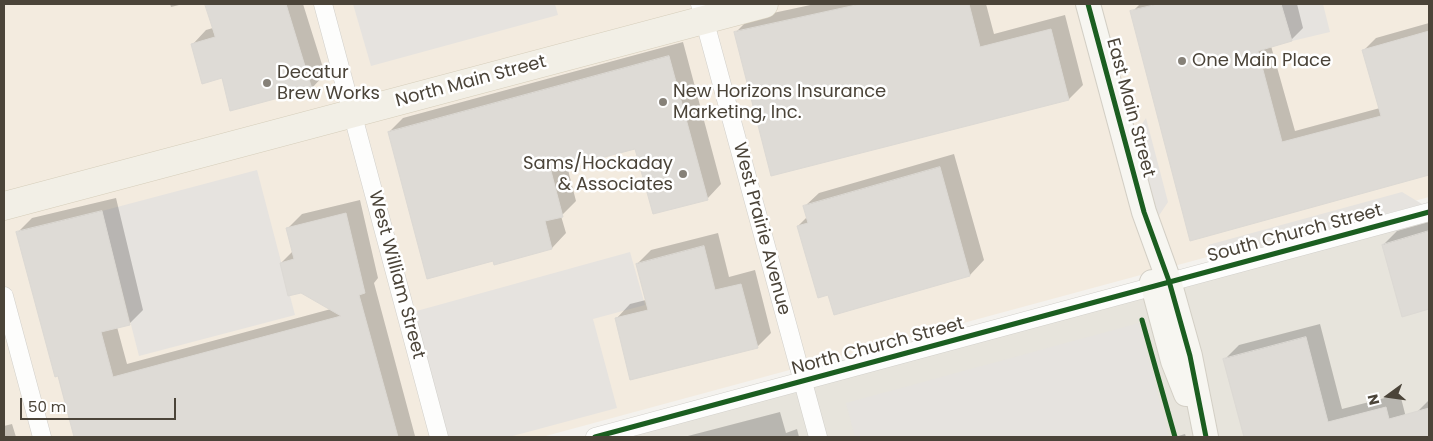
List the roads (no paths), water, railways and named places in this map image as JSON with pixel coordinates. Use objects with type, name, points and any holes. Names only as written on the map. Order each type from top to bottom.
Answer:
[{"type":"main road","name":"North Main Street","points":[[4,206],[353,114],[702,12],[764,4]]},
{"type":"street","name":"West William Street","points":[[323,4],[439,437]]},
{"type":"street","name":"East Main Street","points":[[1088,4],[1146,220],[1161,284],[1190,356],[1204,437]]},
{"type":"street","name":"West Prairie Avenue","points":[[702,12],[818,437]]},
{"type":"street","name":"South Church Street","points":[[1161,284],[1429,212]]},
{"type":"street","name":"North Church Street","points":[[595,437],[1161,284]]},
{"type":"street","points":[[4,296],[42,437]]},
{"type":"place","name":"One Main Place","points":[[1182,61]]},
{"type":"place","name":"Decatur Brew Works","points":[[267,83]]},
{"type":"place","name":"New Horizons Insurance Marketing, Inc.","points":[[663,102]]},
{"type":"place","name":"Sams/Hockaday & Associates","points":[[683,174]]}]
